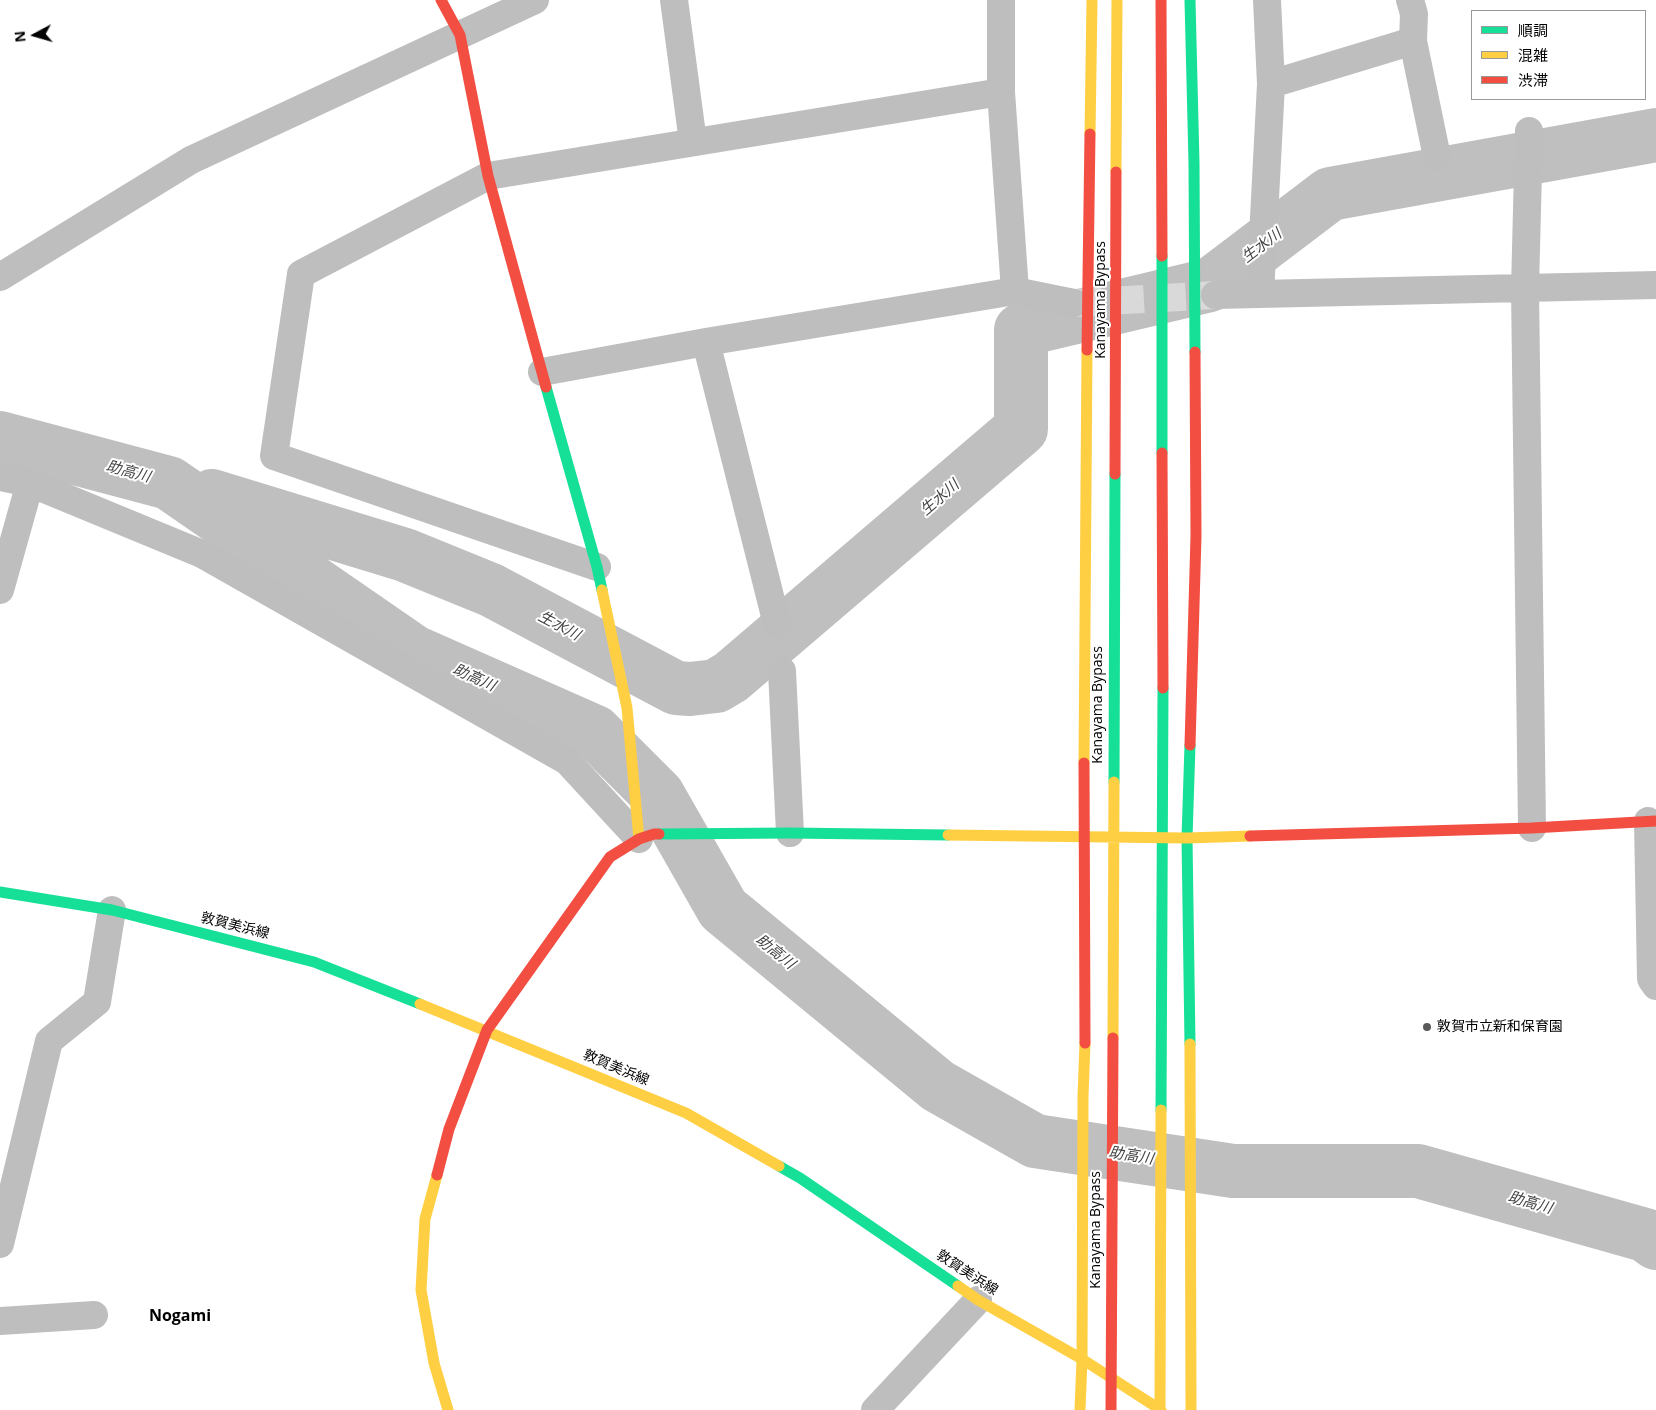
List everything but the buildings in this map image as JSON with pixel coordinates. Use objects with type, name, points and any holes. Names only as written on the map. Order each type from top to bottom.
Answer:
[{"type":"main road","points":[[441,0],[460,35],[488,176],[597,567],[627,708],[647,837]]},
{"type":"main road","points":[[1080,1410],[1082,1359],[1083,1096],[1086,1016],[1084,836],[1092,0]]},
{"type":"main road","name":"Kanayama Bypass","points":[[1111,1410],[1113,678],[1118,0]]},
{"type":"main road","points":[[1160,1410],[1163,680],[1161,0]]},
{"type":"main road","points":[[1190,0],[1194,173],[1196,536],[1187,838],[1191,1094],[1191,1410]]},
{"type":"main road","points":[[448,1410],[434,1363],[421,1290],[425,1220],[449,1129],[487,1030],[610,857],[647,837],[790,833],[1187,838],[1532,828],[1652,821]]},
{"type":"main road","name":"敦賀美浜線","points":[[0,892],[112,910],[314,962],[487,1030],[686,1113],[800,1178],[978,1300],[1082,1359],[1160,1410]]},
{"type":"street","points":[[0,277],[191,160],[535,0]]},
{"type":"street","points":[[674,0],[693,142]]},
{"type":"street","points":[[1001,0],[1001,92],[1015,291]]},
{"type":"street","points":[[1260,294],[1271,84],[1267,0]]},
{"type":"street","points":[[1410,0],[1414,14],[1413,41],[1437,158]]},
{"type":"street","points":[[1271,84],[1413,41]]},
{"type":"street","points":[[597,567],[274,456],[301,274],[488,176],[1001,92]]},
{"type":"street","points":[[1529,131],[1525,288],[1532,828]]},
{"type":"street","points":[[1215,295],[1656,285]]},
{"type":"street","points":[[542,372],[706,342],[1015,291],[1074,303]]},
{"type":"street","points":[[706,342],[777,624]]},
{"type":"street","points":[[0,477],[30,482],[202,554],[567,761],[647,837]]},
{"type":"street","points":[[0,590],[30,482]]},
{"type":"street","points":[[782,671],[790,833]]},
{"type":"street","points":[[1652,821],[1651,979],[1656,986]]},
{"type":"street","points":[[0,1244],[49,1042],[97,1002],[112,910]]},
{"type":"street","points":[[875,1410],[978,1300]]},
{"type":"street","points":[[0,1320],[94,1315]]},
{"type":"waterway","name":"生水川","points":[[212,496],[405,555],[491,590],[676,688],[690,689],[716,686],[731,677],[1021,429],[1021,330],[1210,285],[1330,194],[1656,135]]},
{"type":"waterway","name":"助高川","points":[[0,438],[169,483],[414,652],[595,732],[658,795],[723,909],[938,1086],[1035,1141],[1233,1171],[1418,1171],[1645,1235],[1656,1243]]},
{"type":"tunnel","points":[[1074,303],[1215,295]]},
{"type":"traffic: fast","points":[[1190,0],[1194,163],[1195,352]]},
{"type":"traffic: fast","points":[[1162,256],[1162,453]]},
{"type":"traffic: fast","points":[[546,387],[602,590]]},
{"type":"traffic: fast","points":[[1114,782],[1115,474]]},
{"type":"traffic: fast","points":[[1161,1110],[1163,688]]},
{"type":"traffic: fast","points":[[1190,745],[1187,838],[1190,1044]]},
{"type":"traffic: fast","points":[[659,834],[948,835]]},
{"type":"traffic: fast","points":[[0,892],[112,910],[314,962],[420,1004]]},
{"type":"traffic: fast","points":[[779,1166],[800,1178],[958,1286]]},
{"type":"traffic: slow","points":[[1090,134],[1092,0]]},
{"type":"traffic: slow","points":[[1116,172],[1117,0]]},
{"type":"traffic: slow","points":[[1084,763],[1087,350]]},
{"type":"traffic: slow","points":[[602,590],[627,708],[639,839]]},
{"type":"traffic: slow","points":[[1113,1038],[1114,782]]},
{"type":"traffic: slow","points":[[948,835],[1187,838],[1250,836]]},
{"type":"traffic: slow","points":[[420,1004],[686,1113],[779,1166]]},
{"type":"traffic: slow","points":[[1080,1410],[1085,1043]]},
{"type":"traffic: slow","points":[[1190,1044],[1191,1410]]},
{"type":"traffic: slow","points":[[1160,1410],[1161,1110]]},
{"type":"traffic: slow","points":[[437,1175],[425,1219],[421,1290],[434,1363],[448,1410]]},
{"type":"traffic: slow","points":[[958,1286],[978,1300],[1082,1359],[1161,1410]]},
{"type":"traffic: jam","points":[[441,0],[460,35],[488,176],[546,387]]},
{"type":"traffic: jam","points":[[1161,0],[1162,256]]},
{"type":"traffic: jam","points":[[1087,350],[1090,134]]},
{"type":"traffic: jam","points":[[1115,474],[1116,172]]},
{"type":"traffic: jam","points":[[1190,745],[1196,536],[1195,352]]},
{"type":"traffic: jam","points":[[1162,453],[1163,688]]},
{"type":"traffic: jam","points":[[1084,763],[1085,1043]]},
{"type":"traffic: jam","points":[[1250,836],[1532,828],[1656,821]]},
{"type":"traffic: jam","points":[[437,1175],[449,1129],[487,1030],[610,857],[639,839],[659,834]]},
{"type":"traffic: jam","points":[[1111,1410],[1113,1038]]},
{"type":"place","name":"敦賀市立新和保育園","points":[[1427,1027]]},
{"type":"district","name":"Nogami","points":[[180,1316]]}]
